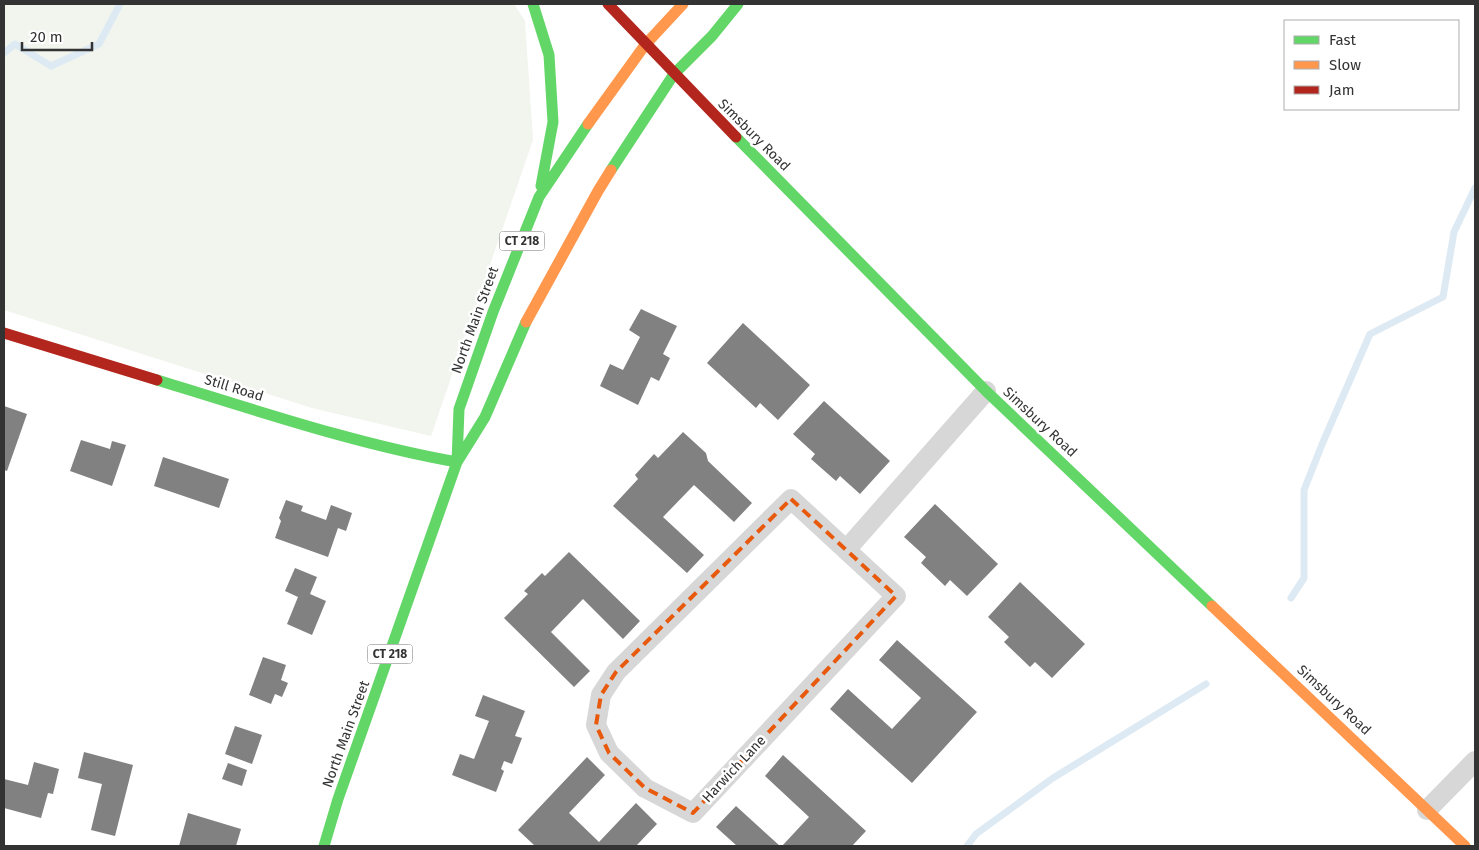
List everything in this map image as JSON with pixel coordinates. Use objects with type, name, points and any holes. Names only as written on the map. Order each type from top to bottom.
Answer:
[{"type":"main road","points":[[533,4],[549,55],[553,122],[540,197]]},
{"type":"main road","name":"Simsbury Road","points":[[608,4],[645,45],[986,391],[1466,846]]},
{"type":"main road","name":"CT 218","points":[[645,45],[683,4]]},
{"type":"main road","name":"CT 218","points":[[674,74],[712,36],[738,4]]},
{"type":"main road","name":"North Main Street","points":[[457,462],[459,409],[493,312],[540,197],[584,130],[645,45]]},
{"type":"main road","name":"North Main Street","points":[[324,846],[338,799],[457,462],[485,417],[529,315],[598,191],[674,74]]},
{"type":"main road","name":"Still Road","points":[[4,333],[324,431],[411,454],[457,462]]},
{"type":"street","points":[[846,550],[986,391]]},
{"type":"street","name":"Harwich Lane","points":[[792,498],[846,550],[896,596],[693,813],[645,788],[609,753],[596,725],[601,695],[616,672],[792,498]]},
{"type":"street","points":[[1427,810],[1475,761]]},
{"type":"highlighted area","points":[[791,499],[896,596],[693,813],[645,788],[609,753],[596,725],[601,695],[616,672]]},
{"type":"shaded area","points":[[4,4],[514,4],[525,21],[533,140],[431,436],[312,408],[4,310]]},
{"type":"building","points":[[641,309],[677,326],[663,354],[670,358],[659,381],[651,377],[638,405],[600,386],[610,364],[623,370],[640,337],[629,330]]},
{"type":"building","points":[[743,323],[810,385],[778,420],[760,403],[756,408],[707,363]]},
{"type":"building","points":[[824,401],[890,461],[860,494],[840,476],[836,481],[811,459],[815,454],[793,434]]},
{"type":"building","points":[[4,406],[27,414],[7,471],[4,470]]},
{"type":"building","points":[[683,432],[706,453],[708,461],[752,503],[734,522],[694,485],[663,517],[704,555],[687,573],[613,506],[638,479],[635,475],[654,454],[658,458]]},
{"type":"building","points":[[81,440],[110,449],[112,441],[126,445],[112,486],[70,471]]},
{"type":"building","points":[[163,457],[229,479],[219,508],[154,486]]},
{"type":"building","points":[[286,500],[303,506],[301,511],[326,520],[331,505],[352,513],[346,531],[338,528],[328,557],[275,538],[281,521],[279,518]]},
{"type":"building","points":[[935,504],[998,564],[967,596],[950,580],[945,586],[921,563],[926,557],[904,537]]},
{"type":"building","points":[[569,552],[640,621],[623,639],[583,599],[551,632],[590,671],[574,687],[504,618],[528,594],[524,591],[542,573],[545,576]]},
{"type":"building","points":[[295,568],[317,577],[310,594],[326,601],[312,635],[287,624],[298,597],[285,591]]},
{"type":"building","points":[[1020,582],[1085,644],[1052,678],[1035,662],[1030,667],[1004,642],[1009,637],[988,617]]},
{"type":"building","points":[[897,640],[977,712],[912,783],[830,709],[848,689],[892,729],[921,698],[879,660]]},
{"type":"building","points":[[263,657],[286,665],[281,680],[288,683],[282,697],[275,694],[271,704],[249,695]]},
{"type":"building","points":[[483,695],[525,711],[515,736],[522,738],[512,764],[504,761],[501,769],[504,771],[496,792],[452,775],[460,754],[474,759],[489,721],[475,716]]},
{"type":"building","points":[[235,726],[262,735],[252,764],[225,754]]},
{"type":"building","points":[[84,752],[133,765],[115,836],[91,830],[102,784],[78,778]]},
{"type":"building","points":[[783,755],[866,831],[852,846],[782,846],[809,817],[765,776]]},
{"type":"building","points":[[587,757],[605,775],[569,813],[599,842],[636,803],[657,824],[636,846],[535,846],[518,830]]},
{"type":"building","points":[[34,762],[59,769],[53,794],[48,793],[41,818],[4,808],[4,779],[28,785]]},
{"type":"building","points":[[228,763],[247,770],[242,786],[222,779]]},
{"type":"building","points":[[736,806],[780,846],[737,846],[716,827]]},
{"type":"building","points":[[188,813],[241,829],[236,846],[179,846]]},
{"type":"waterway","points":[[4,53],[15,44],[51,66],[99,44],[120,4]]},
{"type":"waterway","points":[[1291,598],[1304,578],[1304,490],[1370,334],[1443,297],[1454,232],[1475,188]]},
{"type":"waterway","points":[[967,846],[976,834],[1053,778],[1206,684]]},
{"type":"traffic: fast","points":[[533,4],[549,55],[553,122],[541,186]]},
{"type":"traffic: fast","points":[[611,170],[674,74],[712,36],[738,4]]},
{"type":"traffic: fast","points":[[457,462],[459,409],[493,312],[539,197],[588,124]]},
{"type":"traffic: fast","points":[[736,137],[986,391],[1212,606]]},
{"type":"traffic: fast","points":[[324,846],[338,799],[457,462],[485,417],[526,322]]},
{"type":"traffic: fast","points":[[157,380],[343,436],[419,455],[457,462]]},
{"type":"traffic: slow","points":[[588,124],[645,45],[683,4]]},
{"type":"traffic: slow","points":[[526,322],[611,170]]},
{"type":"traffic: slow","points":[[1212,606],[1465,846]]},
{"type":"traffic: jam","points":[[608,4],[736,137]]},
{"type":"traffic: jam","points":[[4,333],[157,380]]}]
